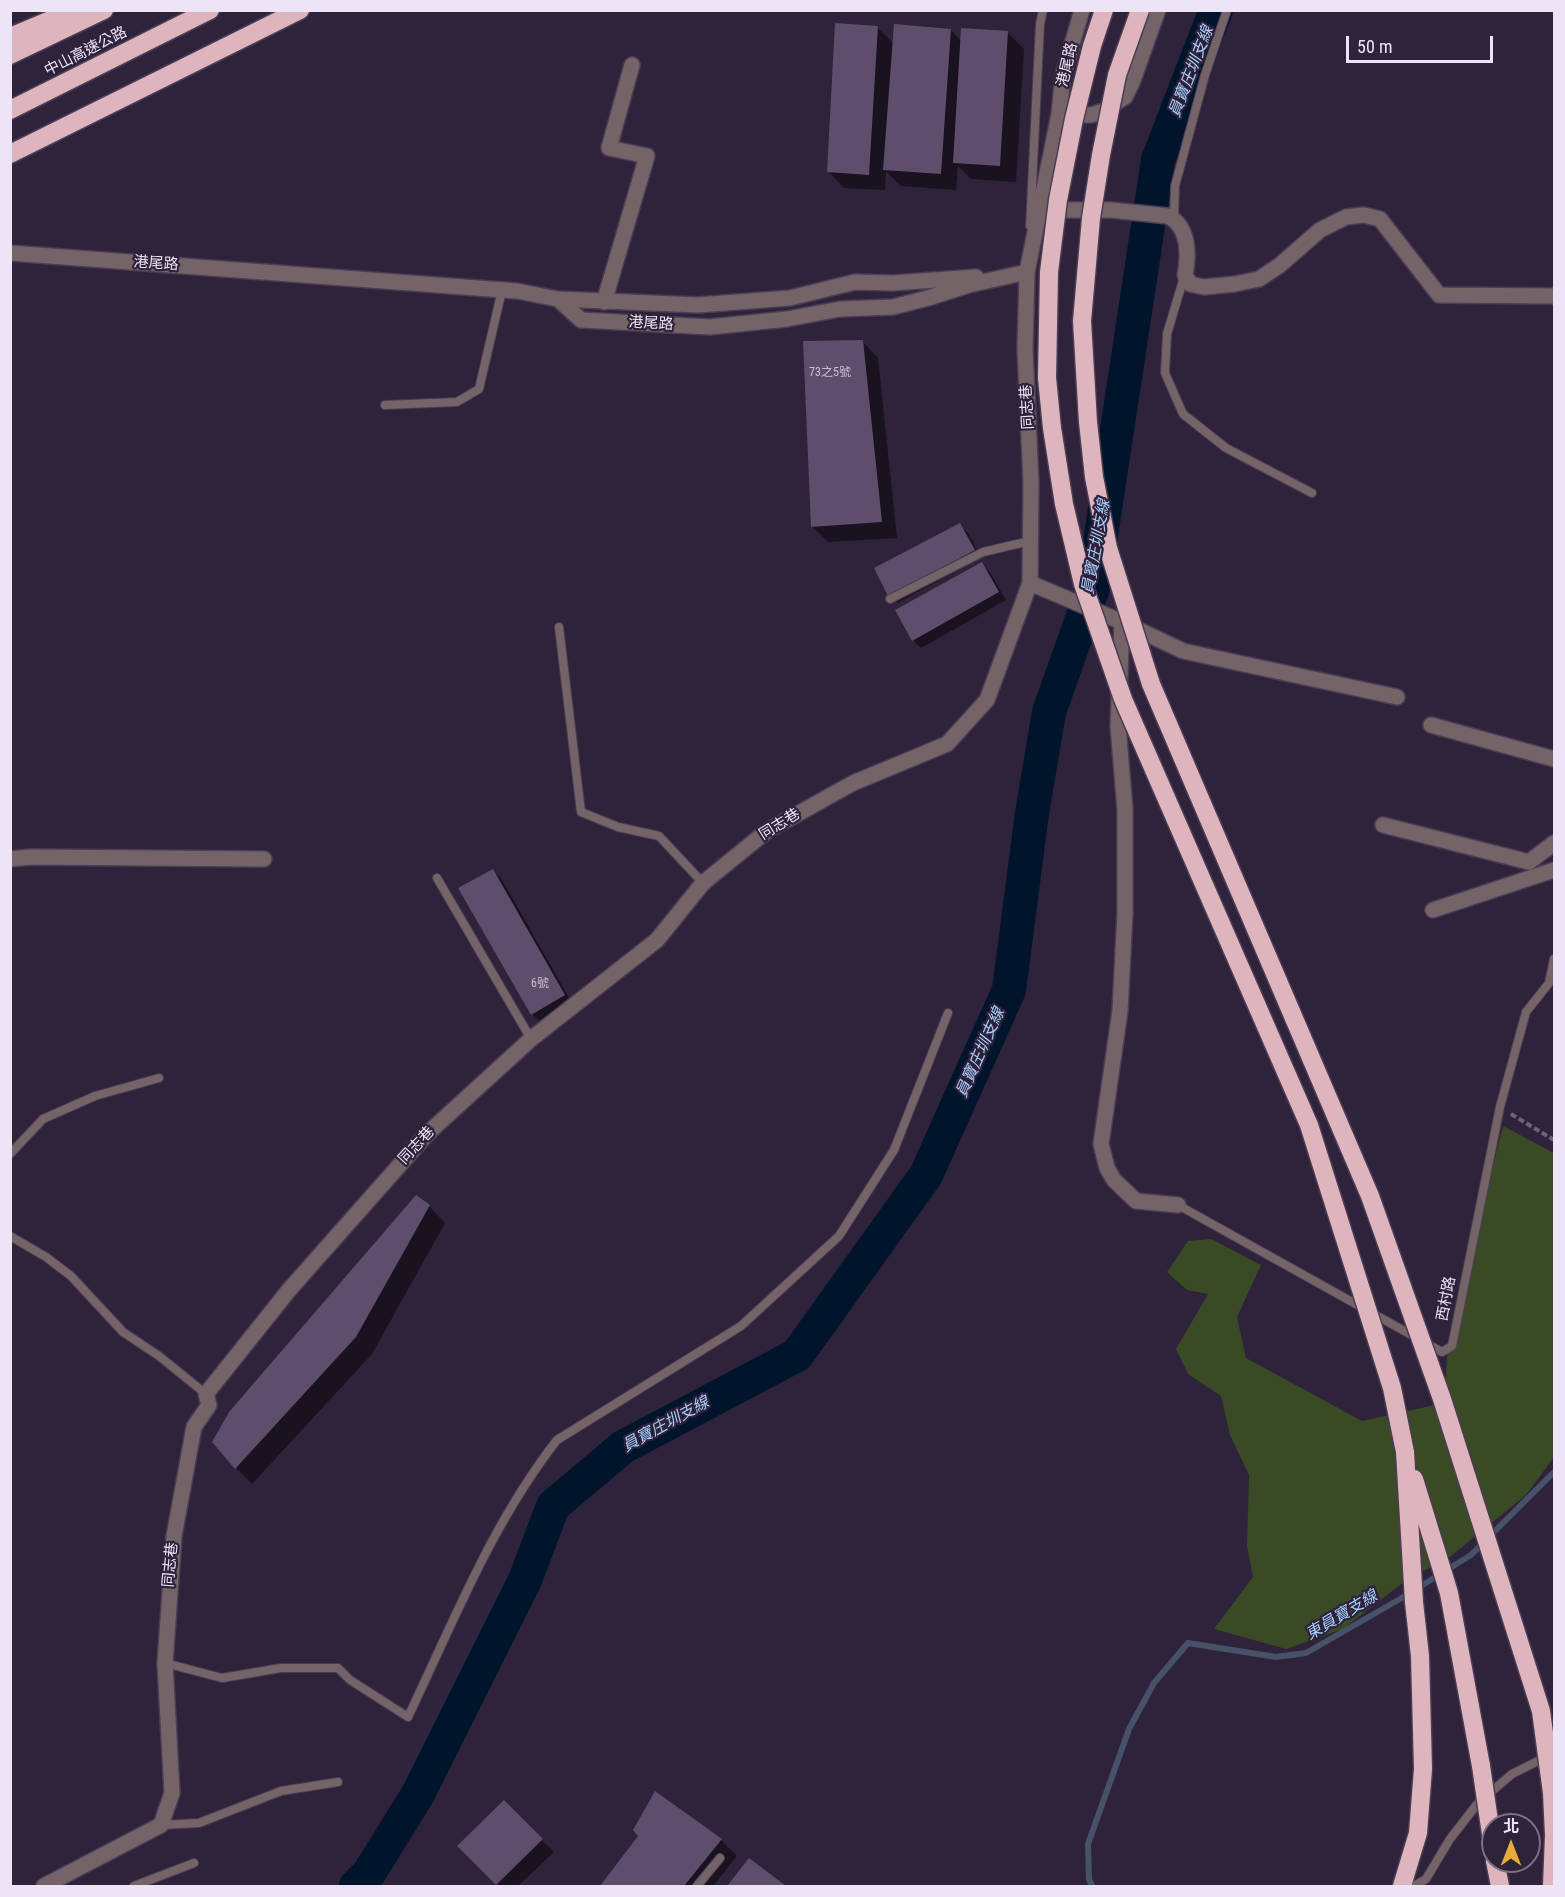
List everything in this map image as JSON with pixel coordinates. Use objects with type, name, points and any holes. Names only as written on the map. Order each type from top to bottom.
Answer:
[{"type":"highway","points":[[10,37],[74,10]]},
{"type":"highway","name":"中山高速公路","points":[[10,55],[104,10]]},
{"type":"highway","name":"中山高速公路","points":[[10,110],[210,10]]},
{"type":"highway","points":[[10,154],[300,10]]},
{"type":"highway","points":[[1104,10],[1092,45],[1074,119],[1058,200],[1049,272],[1047,378],[1052,428],[1066,511],[1083,584],[1123,699],[1309,1125],[1392,1388],[1405,1452],[1449,1593],[1471,1708],[1488,1813]]},
{"type":"highway","points":[[1140,10],[1117,75],[1101,155],[1091,218],[1083,321],[1088,422],[1094,477],[1108,548],[1151,684],[1370,1196],[1442,1399],[1554,1751]]},
{"type":"highway","points":[[1402,1887],[1418,1833],[1423,1769],[1420,1656],[1405,1452]]},
{"type":"highway","points":[[1541,1711],[1552,1793],[1554,1835],[1552,1887]]},
{"type":"street","name":"港尾路","points":[[10,252],[502,290],[558,299],[581,320],[710,327],[787,319],[840,309],[893,307],[969,285],[1027,272],[1059,114],[1063,75],[1082,10]]},
{"type":"street","points":[[1059,114],[1090,115],[1103,111],[1125,97],[1158,10]]},
{"type":"street","points":[[604,302],[647,156],[609,148],[632,65]]},
{"type":"street","points":[[1040,210],[1111,210],[1171,217],[1183,227],[1187,263],[1185,275],[1190,284],[1204,287],[1259,279],[1280,265],[1320,230],[1346,217],[1364,215],[1380,219],[1438,295],[1554,296]]},
{"type":"street","points":[[558,299],[698,305],[790,297],[855,282],[893,283],[1027,272]]},
{"type":"street","name":"同志巷","points":[[161,1825],[172,1793],[165,1663],[174,1536],[194,1426],[209,1406],[206,1394],[288,1290],[428,1133],[531,1039],[657,940],[703,883],[767,831],[852,783],[946,744],[987,700],[1029,583],[1031,483],[1025,349],[1027,272]]},
{"type":"street","points":[[1029,583],[1122,622],[1183,651],[1397,697]]},
{"type":"street","points":[[1122,622],[1118,726],[1125,809],[1125,913],[1120,1011],[1101,1144],[1107,1168],[1114,1180],[1136,1201],[1178,1205]]},
{"type":"street","points":[[1431,725],[1554,759]]},
{"type":"street","points":[[1383,825],[1529,862],[1554,843]]},
{"type":"street","points":[[10,859],[31,857],[264,859]]},
{"type":"street","points":[[1434,910],[1554,870]]},
{"type":"street","points":[[44,1887],[161,1825]]},
{"type":"lane","points":[[1027,272],[1040,24],[1043,10]]},
{"type":"lane","points":[[1171,217],[1175,186],[1205,75],[1227,10]]},
{"type":"lane","points":[[1185,275],[1167,333],[1166,373],[1183,414],[1226,448],[1312,493]]},
{"type":"lane","points":[[385,405],[457,402],[479,389],[502,290]]},
{"type":"lane","points":[[890,600],[983,552],[1030,541]]},
{"type":"lane","points":[[559,627],[581,812],[618,826],[659,836],[703,883]]},
{"type":"lane","points":[[437,878],[531,1039]]},
{"type":"lane","name":"西村路","points":[[1178,1205],[1442,1352],[1452,1346],[1500,1107],[1526,1012],[1549,982],[1554,959]]},
{"type":"lane","points":[[165,1663],[222,1678],[281,1668],[338,1668],[350,1680],[408,1718],[492,1538],[543,1458],[557,1440],[741,1326],[838,1236],[894,1150],[948,1013]]},
{"type":"lane","points":[[10,1154],[43,1119],[95,1096],[159,1078]]},
{"type":"lane","points":[[10,1236],[46,1257],[71,1276],[123,1332],[159,1356],[206,1394]]},
{"type":"lane","points":[[1414,1887],[1428,1883],[1450,1839],[1478,1803],[1512,1774],[1554,1751]]},
{"type":"lane","points":[[161,1825],[199,1823],[281,1791],[338,1782]]},
{"type":"lane","points":[[697,1887],[720,1858]]},
{"type":"lane","points":[[134,1887],[194,1863]]},
{"type":"path","points":[[1500,1107],[1554,1140]]},
{"type":"green space","points":[[1503,1126],[1554,1153],[1554,1457],[1526,1495],[1446,1560],[1409,1578],[1343,1629],[1286,1649],[1214,1629],[1253,1577],[1247,1546],[1249,1475],[1230,1435],[1221,1396],[1188,1374],[1176,1349],[1208,1294],[1187,1290],[1167,1272],[1188,1241],[1211,1239],[1261,1265],[1237,1317],[1246,1358],[1362,1421],[1444,1403],[1448,1343]]},
{"type":"building","points":[[835,23],[878,26],[869,175],[827,172]]},
{"type":"building","points":[[894,24],[951,29],[941,174],[883,170]]},
{"type":"building","points":[[961,28],[1008,31],[1000,166],[953,163]]},
{"type":"building","points":[[863,340],[882,522],[811,527],[803,341]]},
{"type":"building","points":[[960,523],[975,550],[888,596],[874,568]]},
{"type":"building","points":[[982,562],[999,592],[912,641],[895,610]]},
{"type":"building","points":[[493,869],[565,995],[531,1015],[458,888]]},
{"type":"building","points":[[416,1195],[430,1205],[356,1337],[235,1469],[212,1442],[229,1412]]},
{"type":"building","points":[[655,1791],[722,1839],[684,1886],[600,1886],[638,1836],[633,1830]]},
{"type":"building","points":[[504,1800],[543,1839],[496,1885],[457,1846]]},
{"type":"building","points":[[749,1858],[786,1886],[727,1886]]},
{"type":"waterway","name":"員寶庄圳支線","points":[[356,1886],[369,1873],[418,1794],[525,1580],[553,1506],[623,1447],[797,1355],[926,1175],[1009,990],[1032,813],[1049,712],[1093,588],[1158,160],[1216,10]]},
{"type":"waterway","name":"東員寶支線","points":[[1092,1886],[1089,1879],[1088,1844],[1129,1729],[1154,1683],[1188,1643],[1276,1657],[1306,1653],[1471,1555],[1554,1472]]}]
